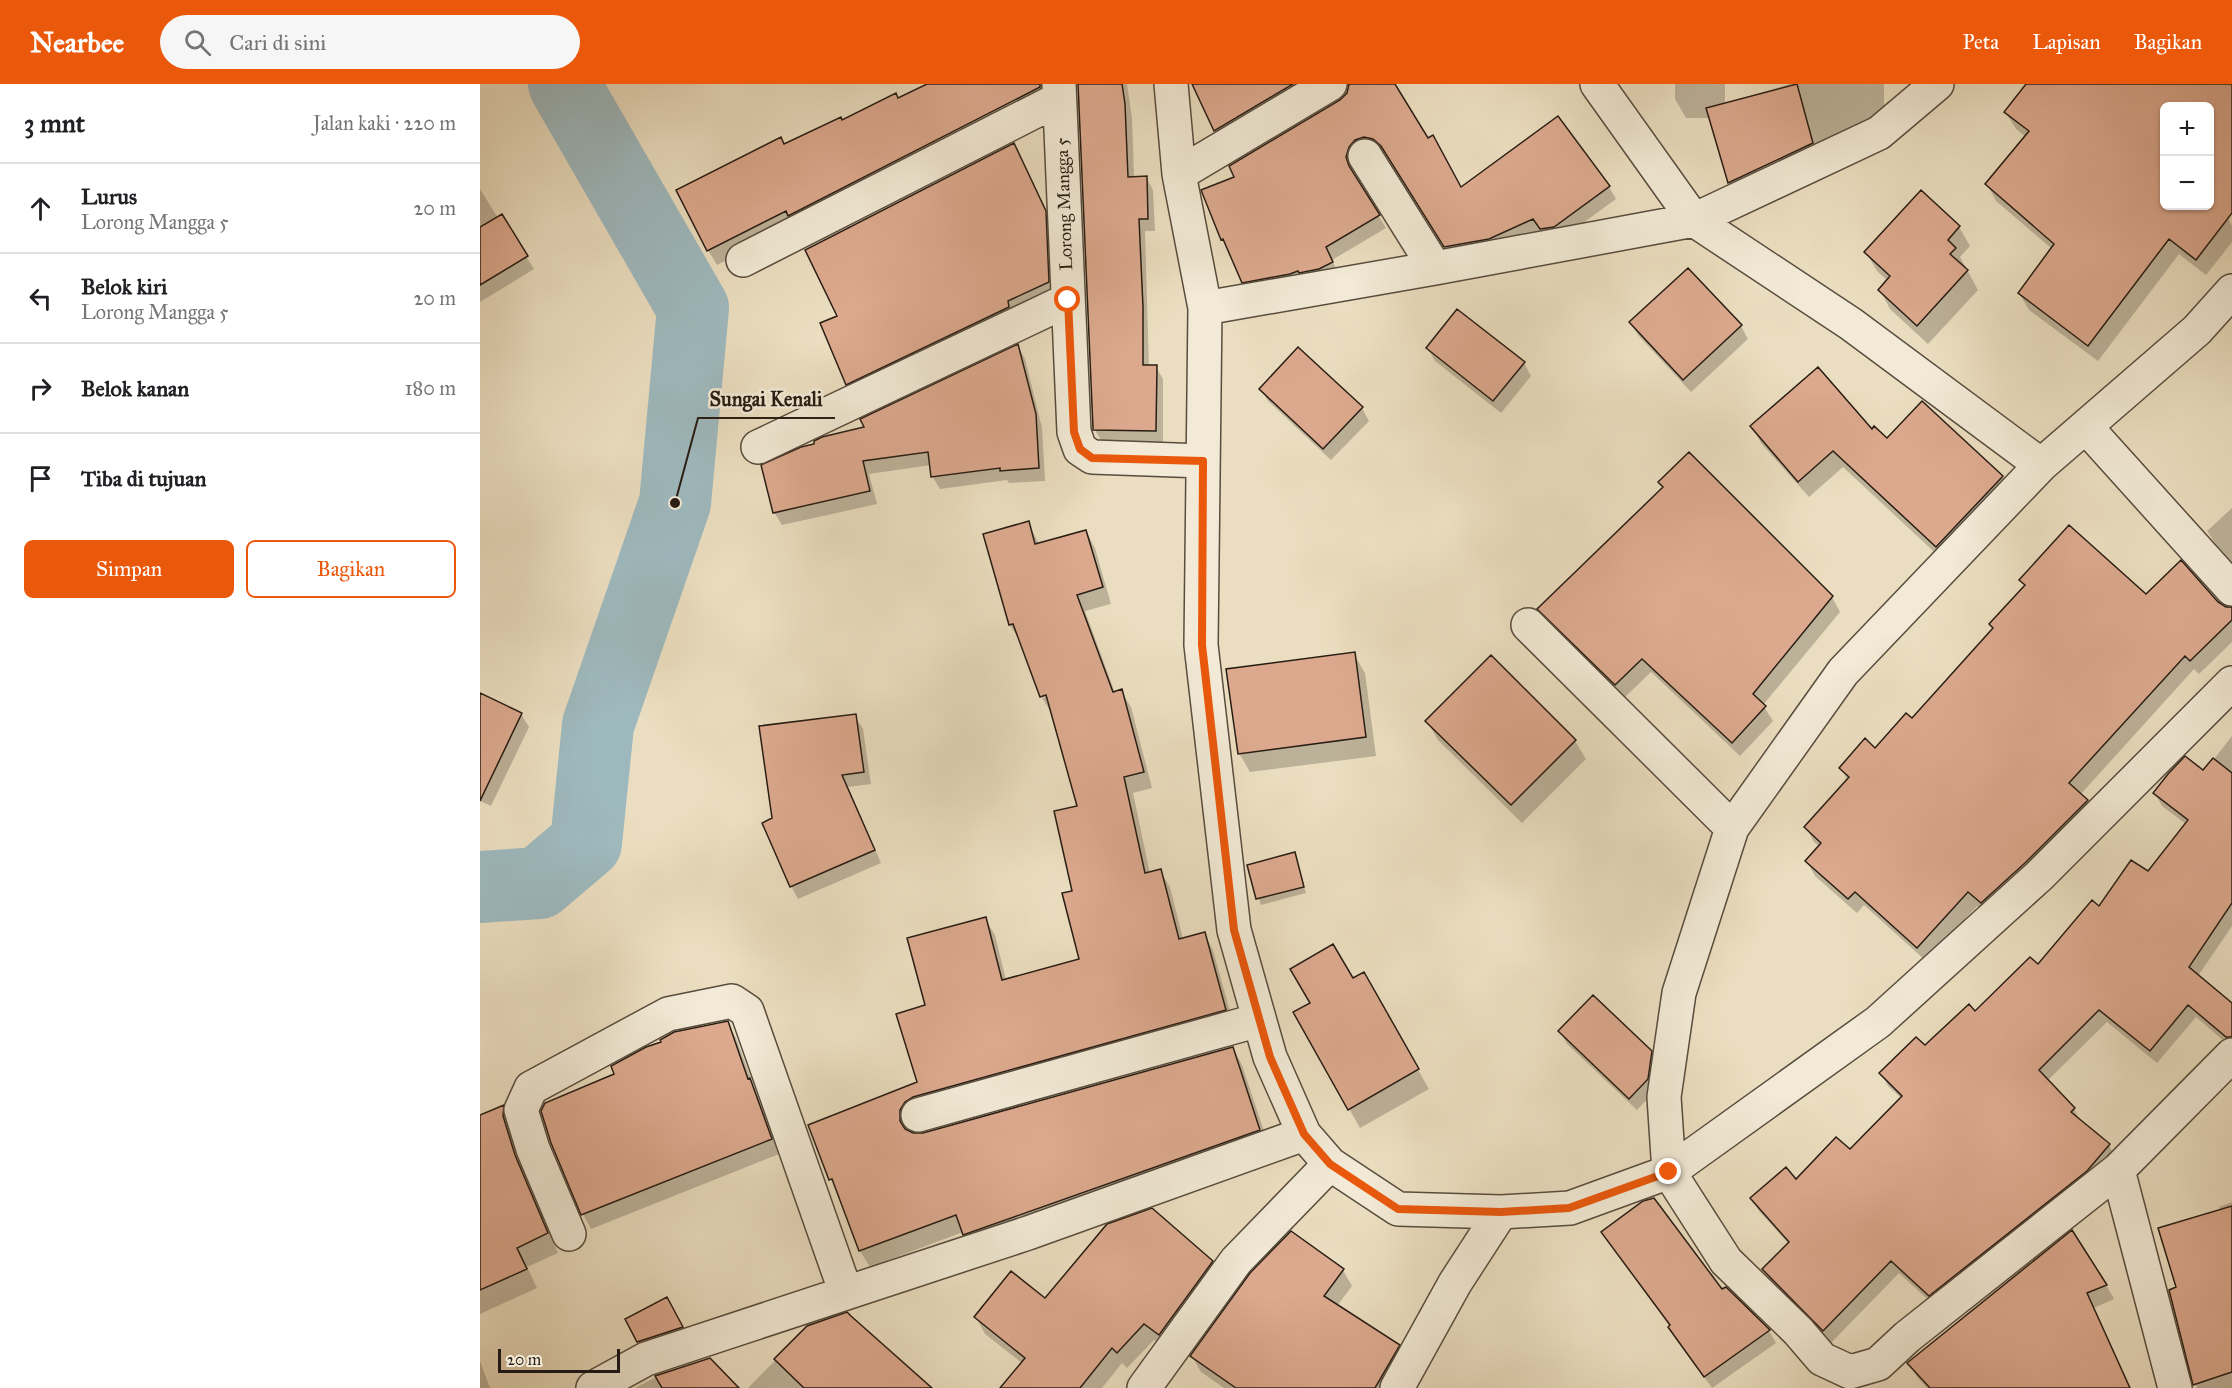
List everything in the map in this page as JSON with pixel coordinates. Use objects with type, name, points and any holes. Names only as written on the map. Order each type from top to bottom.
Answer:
[{"type":"street","points":[[1170,84],[1179,174],[1205,308],[1202,645],[1234,930],[1270,1057],[1304,1134],[1330,1164],[1398,1209],[1501,1212],[1569,1208],[1669,1172],[1878,1022],[2038,876],[2232,683]]},
{"type":"street","points":[[1179,174],[1330,84]]},
{"type":"street","points":[[1597,84],[1694,220],[1851,324],[2041,465]]},
{"type":"street","points":[[1205,308],[1694,220],[1879,133],[1937,84]]},
{"type":"street","points":[[743,260],[1059,92]]},
{"type":"street","name":"Lorong Mangga 5","points":[[1059,92],[1074,432],[1080,449],[1092,458],[1203,461]]},
{"type":"street","points":[[1365,156],[1435,268]]},
{"type":"street","points":[[2232,291],[2197,330],[2041,465],[1843,672],[1732,828],[1678,993],[1664,1097],[1669,1172],[1726,1261],[1798,1331],[1822,1359],[1850,1372],[1878,1364],[1907,1337],[2118,1170],[2232,1055]]},
{"type":"street","points":[[758,447],[1068,300]]},
{"type":"street","points":[[2086,427],[2232,589]]},
{"type":"street","points":[[1528,625],[1732,828]]},
{"type":"street","points":[[569,1234],[533,1149],[521,1110],[531,1088],[668,1014],[732,1001],[747,1011],[846,1293]]},
{"type":"street","points":[[918,1115],[1259,1020]]},
{"type":"street","points":[[592,1388],[646,1359],[1028,1233],[1304,1134]]},
{"type":"street","points":[[1144,1388],[1236,1261],[1330,1164]]},
{"type":"street","points":[[2118,1170],[2175,1388]]},
{"type":"street","points":[[1397,1388],[1455,1283],[1501,1212]]},
{"type":"building","points":[[927,84],[1040,84],[1040,87],[788,216],[786,211],[707,251],[676,190],[781,137],[784,144],[841,117],[842,120],[896,93],[898,98]]},
{"type":"building","points":[[1078,84],[1122,84],[1128,177],[1147,176],[1148,219],[1139,219],[1143,365],[1157,365],[1156,431],[1093,430]]},
{"type":"building","points":[[1192,84],[1293,84],[1214,131]]},
{"type":"building","points":[[1349,84],[1395,84],[1428,138],[1433,135],[1461,187],[1558,116],[1610,186],[1554,227],[1540,229],[1533,219],[1489,239],[1444,247],[1381,146],[1373,139],[1364,137],[1355,140],[1349,147],[1346,157],[1349,166],[1380,215],[1326,247],[1333,262],[1319,269],[1242,283],[1223,239],[1221,240],[1201,190],[1234,177],[1229,166],[1340,100],[1347,93]]},
{"type":"building","points":[[1797,84],[1813,143],[1728,183],[1706,108]]},
{"type":"building","points":[[2026,84],[2232,84],[2232,213],[2196,260],[2169,239],[2088,346],[2018,293],[2054,244],[1985,184],[2029,131],[2004,112]]},
{"type":"building","points":[[1014,143],[1046,211],[1049,282],[1008,301],[1009,307],[846,385],[820,323],[837,316],[805,250]]},
{"type":"building","points":[[1921,190],[1960,226],[1948,240],[1956,248],[1950,254],[1968,270],[1917,326],[1878,290],[1890,276],[1864,252]]},
{"type":"building","points":[[502,214],[528,256],[480,285],[480,227]]},
{"type":"building","points":[[1688,268],[1742,325],[1683,380],[1629,322]]},
{"type":"building","points":[[1457,309],[1525,362],[1493,401],[1426,348]]},
{"type":"building","points":[[1018,344],[1036,414],[1039,468],[1000,471],[1000,468],[931,477],[928,452],[863,461],[870,491],[773,513],[761,465],[801,447],[814,444],[814,441],[822,437],[864,427],[860,419]]},
{"type":"building","points":[[1298,347],[1363,407],[1323,449],[1259,389]]},
{"type":"building","points":[[1818,367],[1872,429],[1874,426],[1887,438],[1922,401],[2003,476],[1936,547],[1833,451],[1798,482],[1750,426]]},
{"type":"building","points":[[1689,452],[1833,596],[1753,694],[1766,706],[1732,743],[1642,659],[1615,685],[1537,609],[1663,487],[1658,482]]},
{"type":"building","points":[[1029,521],[1035,544],[1086,530],[1103,587],[1077,595],[1113,692],[1122,689],[1144,772],[1124,777],[1145,873],[1161,869],[1179,939],[1205,932],[1226,1010],[913,1097],[905,1102],[900,1110],[900,1121],[905,1129],[913,1133],[923,1133],[1233,1047],[1260,1130],[963,1235],[956,1215],[859,1251],[832,1179],[829,1180],[808,1125],[917,1082],[896,1014],[925,1005],[907,938],[986,917],[1002,980],[1079,959],[1062,893],[1072,891],[1054,811],[1077,806],[1046,695],[1040,697],[1013,624],[1009,625],[983,534]]},
{"type":"building","points":[[2069,525],[2146,594],[2181,560],[2218,602],[2226,607],[2232,607],[2232,620],[2190,661],[2185,656],[2069,783],[2088,800],[1981,903],[1968,892],[1917,948],[1855,892],[1848,899],[1805,861],[1821,843],[1804,827],[1849,777],[1839,768],[1865,738],[1875,748],[1906,713],[1912,718],[1993,628],[1989,624],[2025,585],[2019,580]]},
{"type":"building","points":[[1355,652],[1366,737],[1238,754],[1226,669]]},
{"type":"building","points":[[1491,655],[1576,740],[1511,805],[1425,721]]},
{"type":"building","points":[[480,693],[522,713],[480,801]]},
{"type":"building","points":[[856,714],[864,772],[842,775],[875,850],[790,887],[762,823],[772,818],[759,726]]},
{"type":"building","points":[[2185,756],[2203,770],[2213,758],[2232,773],[2232,903],[2189,967],[2232,1003],[2232,1037],[2226,1037],[2188,1005],[2150,1051],[2099,1010],[2039,1070],[2075,1108],[2071,1112],[2110,1144],[2087,1171],[1929,1296],[1891,1261],[1823,1331],[1762,1269],[1789,1242],[1750,1198],[1786,1167],[1796,1179],[1836,1137],[1850,1149],[1902,1096],[1879,1073],[1916,1037],[1925,1045],[1969,1004],[1975,1011],[2030,957],[2038,964],[2092,900],[2099,906],[2131,860],[2148,871],[2188,820],[2153,793]]},
{"type":"building","points":[[1295,852],[1304,887],[1256,899],[1247,865]]},
{"type":"building","points":[[1333,944],[1353,978],[1364,972],[1419,1069],[1348,1110],[1293,1012],[1310,1003],[1290,969]]},
{"type":"building","points":[[1593,995],[1652,1051],[1648,1079],[1629,1099],[1558,1031]]},
{"type":"building","points":[[728,1021],[772,1139],[581,1215],[551,1143],[541,1111],[545,1103],[614,1074],[611,1066],[646,1047],[661,1042],[660,1040],[674,1032]]},
{"type":"building","points":[[504,1105],[503,1116],[515,1155],[548,1233],[517,1248],[527,1269],[480,1290],[480,1115]]},
{"type":"building","points":[[1654,1198],[1722,1289],[1726,1287],[1770,1330],[1704,1377],[1668,1327],[1670,1325],[1601,1232],[1643,1201]]},
{"type":"building","points":[[2232,1206],[2232,1372],[2193,1385],[2169,1290],[2176,1287],[2158,1228]]},
{"type":"building","points":[[1152,1208],[1213,1261],[1159,1335],[1144,1324],[1117,1353],[1112,1348],[1080,1388],[1000,1388],[1025,1358],[974,1317],[1011,1271],[1045,1298],[1107,1224]]},
{"type":"building","points":[[2072,1230],[2107,1285],[2087,1293],[2130,1388],[1930,1388],[1907,1363]]},
{"type":"building","points":[[1291,1231],[1344,1269],[1324,1296],[1400,1345],[1375,1388],[1236,1388],[1190,1356],[1250,1273]]},
{"type":"building","points":[[667,1297],[683,1327],[637,1342],[625,1319]]},
{"type":"building","points":[[847,1312],[932,1388],[804,1388],[774,1359],[807,1326]]},
{"type":"building","points":[[710,1358],[739,1388],[662,1388],[655,1376]]},
{"type":"waterway","points":[[480,887],[539,883],[586,843],[598,725],[675,503],[693,308],[564,84]]},
{"type":"place","name":"Sungai Kenali","points":[[675,503]]},
{"type":"route","points":[[1068,300],[1074,432],[1080,449],[1092,458],[1203,461],[1202,645],[1234,930],[1270,1057],[1304,1134],[1330,1164],[1398,1209],[1501,1212],[1569,1208],[1669,1172]]}]
